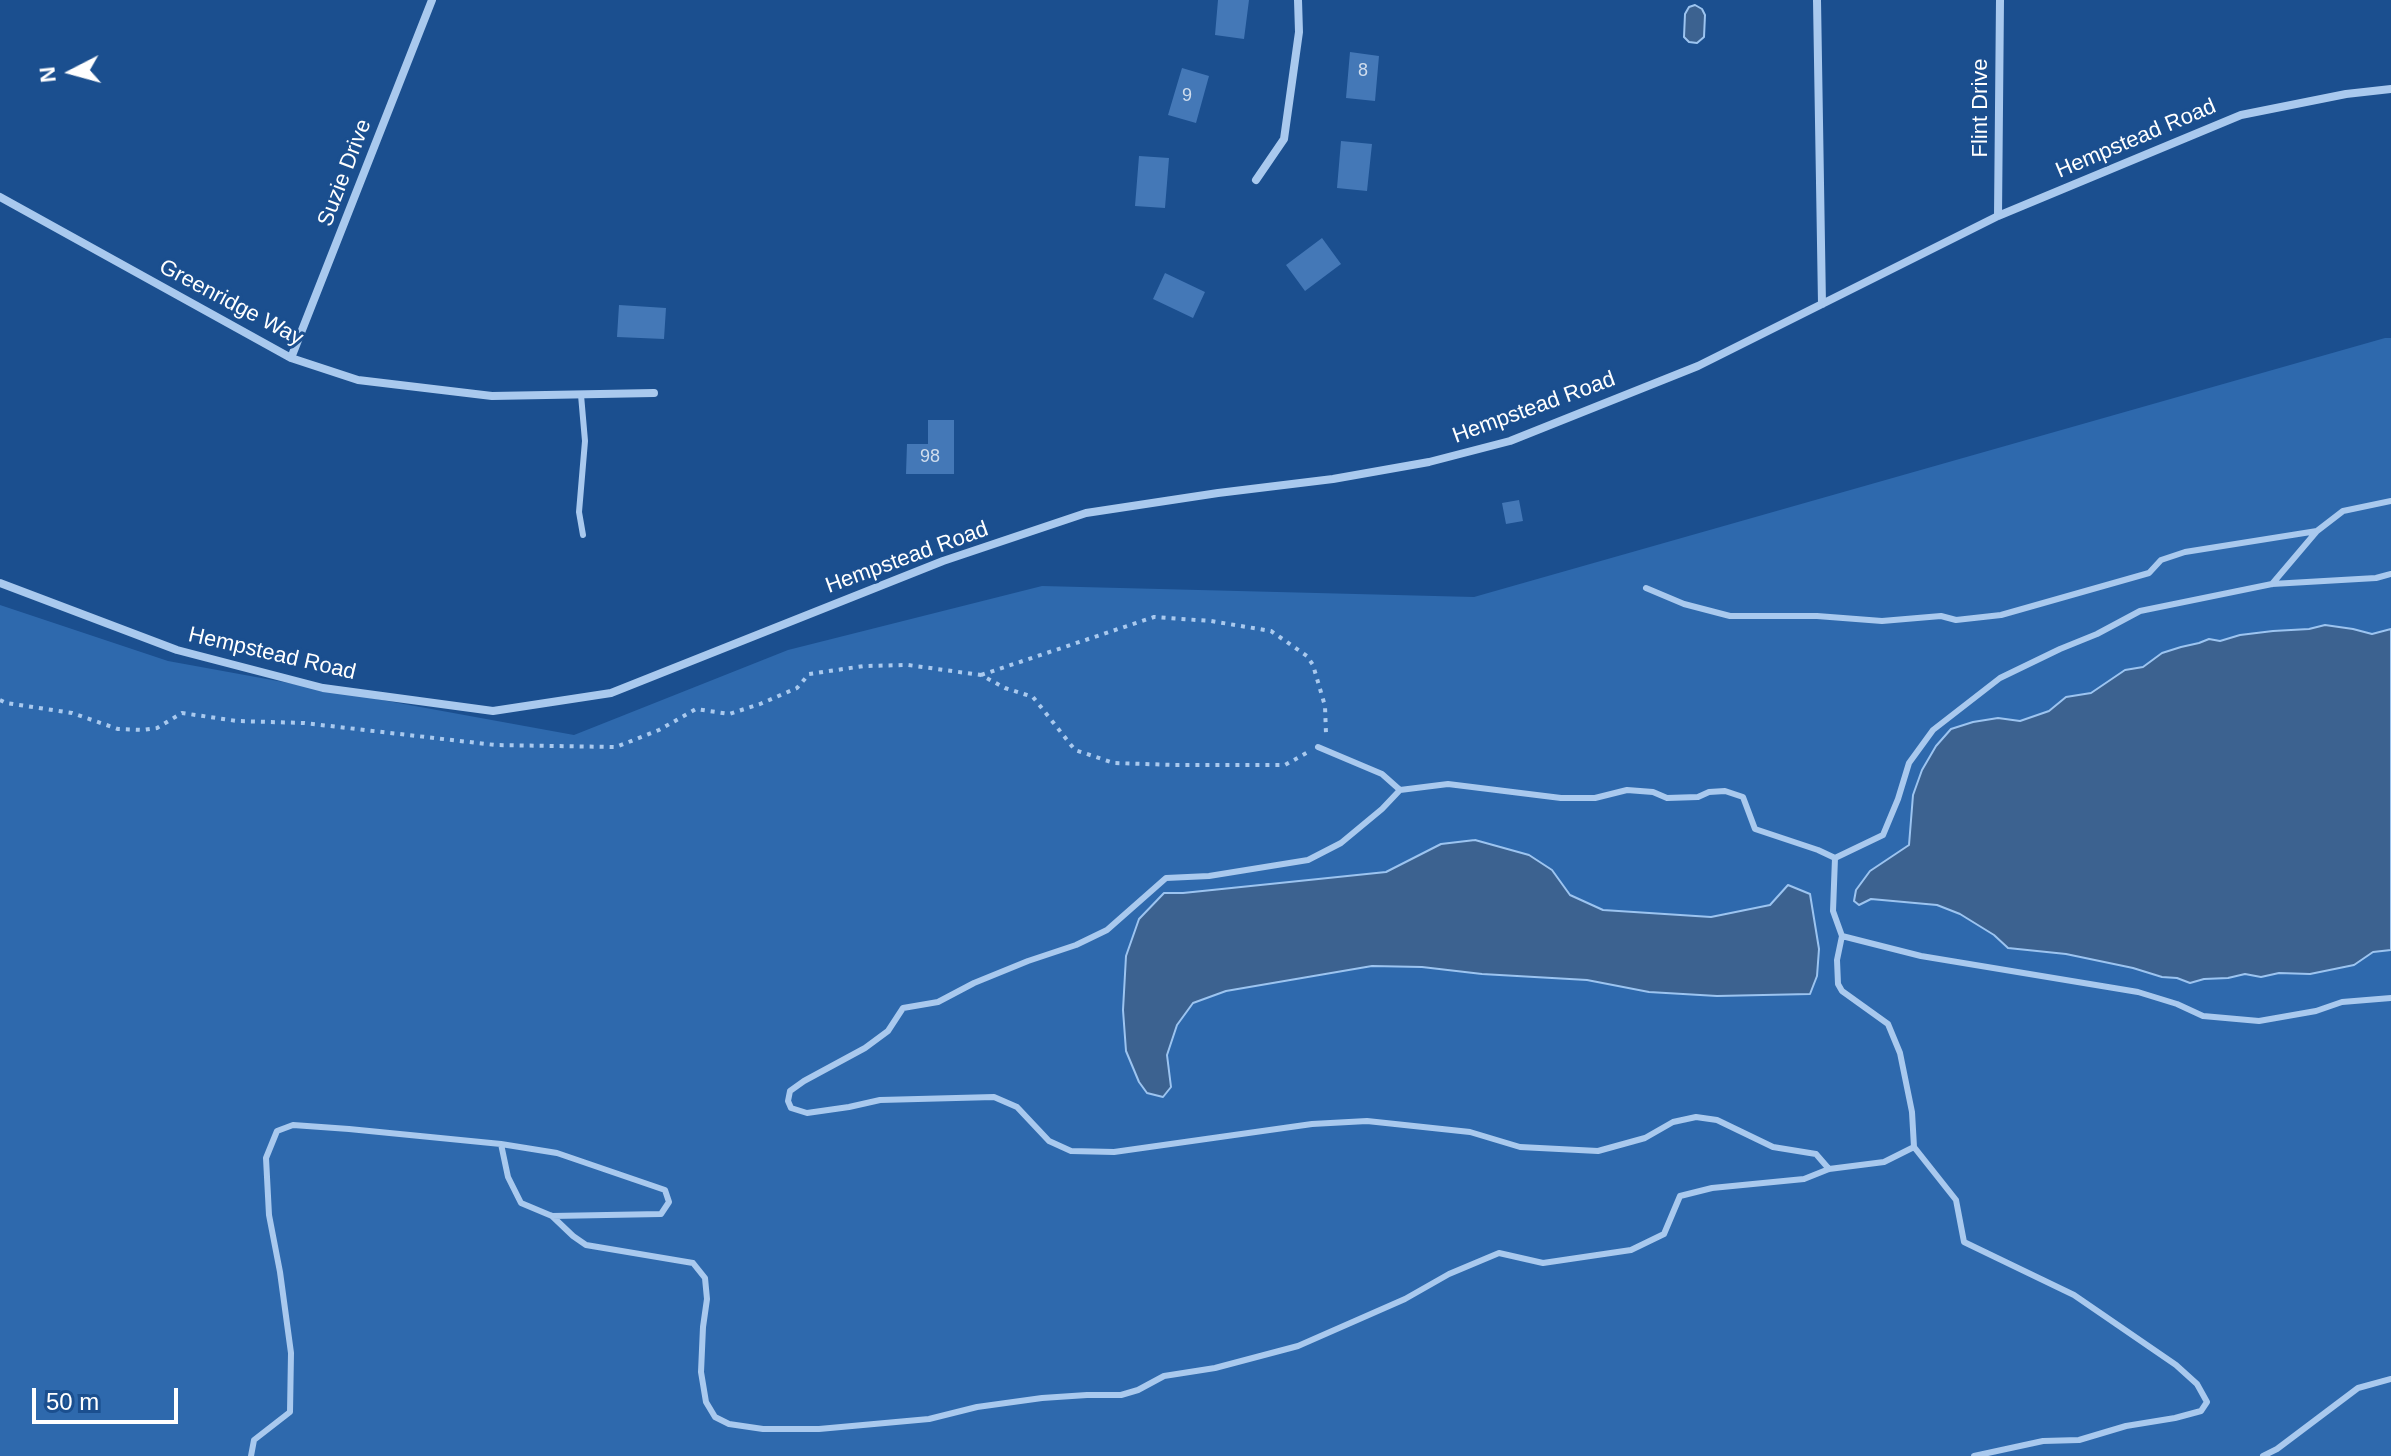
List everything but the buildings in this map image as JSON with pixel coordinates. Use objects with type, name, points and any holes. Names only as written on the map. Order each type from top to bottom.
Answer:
[{"type":"street","name":"Suzie Drive","points":[[291,358],[432,0]]},
{"type":"street","points":[[1256,180],[1284,139],[1299,32],[1298,0]]},
{"type":"street","points":[[1817,0],[1822,304]]},
{"type":"street","name":"Flint Drive","points":[[1998,216],[2000,0]]},
{"type":"street","name":"Hempstead Road","points":[[0,583],[177,650],[323,688],[493,711],[611,693],[943,561],[1086,513],[1333,479],[1429,462],[1510,441],[1698,366],[1998,216],[2241,115],[2346,94],[2391,89]]},
{"type":"street","name":"Greenridge Way","points":[[0,197],[291,358],[358,380],[492,396],[654,393]]},
{"type":"lane","points":[[581,395],[585,441],[579,512],[583,535]]},
{"type":"lane","points":[[2272,584],[2317,531],[2343,511],[2391,501]]},
{"type":"lane","points":[[1646,588],[1684,604],[1730,616],[1817,616],[1882,621],[1941,616],[1956,620],[2001,615],[2149,573],[2161,560],[2185,552],[2317,531]]},
{"type":"lane","points":[[1835,858],[1883,835],[1909,763],[1933,730],[2000,678],[2140,611],[2272,584],[2376,578],[2391,574]]},
{"type":"lane","points":[[1318,747],[1382,774],[1400,790]]},
{"type":"lane","points":[[1829,1169],[1816,1154],[1773,1147],[1717,1120],[1696,1117],[1673,1122],[1645,1138],[1598,1151],[1520,1147],[1470,1132],[1367,1121],[1312,1124],[1114,1152],[1071,1151],[1049,1141],[1017,1107],[994,1097],[880,1100],[807,1113],[791,1108],[788,1101],[790,1091],[804,1081],[865,1048],[888,1031],[903,1008],[938,1002],[974,983],[1076,945],[1107,930],[1166,878],[1209,876],[1308,860],[1341,843],[1400,790],[1448,784],[1561,798],[1595,798],[1627,790],[1653,792],[1667,798],[1698,797],[1709,792],[1725,791],[1743,797],[1755,829],[1835,858]]},
{"type":"lane","points":[[1835,858],[1833,911],[1842,936],[1837,960],[1838,984],[1842,991],[1888,1024],[1900,1053],[1912,1112],[1914,1147],[1956,1200],[1964,1242],[2074,1295],[2176,1365],[2197,1384],[2207,1402],[2201,1411],[2175,1418],[2126,1426],[2079,1440],[2043,1441],[1974,1456]]},
{"type":"lane","points":[[1842,936],[1921,956],[2138,992],[2203,1016],[2259,1021],[2316,1011],[2342,1002],[2391,998]]},
{"type":"lane","points":[[251,1456],[254,1440],[290,1412],[291,1353],[269,1215],[266,1158],[277,1131],[293,1125],[501,1144],[557,1153],[650,1183],[665,1190],[669,1202],[661,1214],[552,1216]]},
{"type":"lane","points":[[501,1144],[508,1177],[521,1203],[552,1216],[586,1245],[693,1263],[705,1278],[707,1299],[701,1372],[706,1402],[715,1417],[729,1424],[763,1429],[819,1429],[929,1419],[977,1407],[1042,1398],[1129,1393],[1164,1376],[1215,1368],[1298,1346],[1499,1253],[1543,1263],[1631,1250],[1664,1234],[1680,1196],[1712,1188],[1804,1179],[1829,1169],[1884,1162],[1914,1147]]},
{"type":"lane","points":[[2263,1456],[2278,1453],[2358,1388],[2391,1379]]},
{"type":"path","points":[[0,700],[72,713],[118,729],[157,728],[182,713],[237,721],[304,723],[495,745],[616,747],[659,730],[696,709],[729,714],[760,704],[797,688],[809,674],[864,666],[908,665],[981,675],[1005,688],[1033,697],[1075,750],[1114,763],[1285,765],[1318,747],[1326,734],[1325,706],[1313,665],[1307,656],[1271,631],[1211,621],[1154,617],[981,675]]},
{"type":"shaded area","points":[[1695,5],[1705,15],[1704,37],[1697,43],[1689,42],[1684,37],[1685,14],[1689,7]]},
{"type":"shaded area","points":[[2391,338],[2391,1456],[0,1456],[0,605],[168,661],[574,735],[788,650],[1042,586],[1474,597]]},
{"type":"shaded area","points":[[2325,625],[2372,634],[2391,629],[2391,950],[2373,952],[2354,965],[2310,974],[2279,973],[2261,977],[2245,974],[2190,983],[2066,954],[2008,948],[1994,935],[1960,914],[1937,905],[1871,899],[1859,905],[1854,901],[1856,890],[1870,871],[1909,845],[1913,795],[1922,770],[1936,746],[1951,729],[1998,718],[2020,721],[2049,711],[2066,697],[2091,693],[2125,670],[2143,667],[2162,653],[2209,639],[2220,641],[2240,635]]},
{"type":"shaded area","points":[[1475,840],[1529,855],[1552,870],[1570,895],[1603,910],[1711,917],[1770,905],[1788,885],[1810,894],[1819,949],[1817,976],[1810,994],[1717,996],[1649,992],[1587,980],[1372,966],[1226,991],[1193,1003],[1177,1025],[1167,1055],[1171,1087],[1163,1097],[1147,1093],[1126,1051],[1123,1010],[1126,956],[1139,919],[1164,893],[1386,872],[1441,844]]}]
